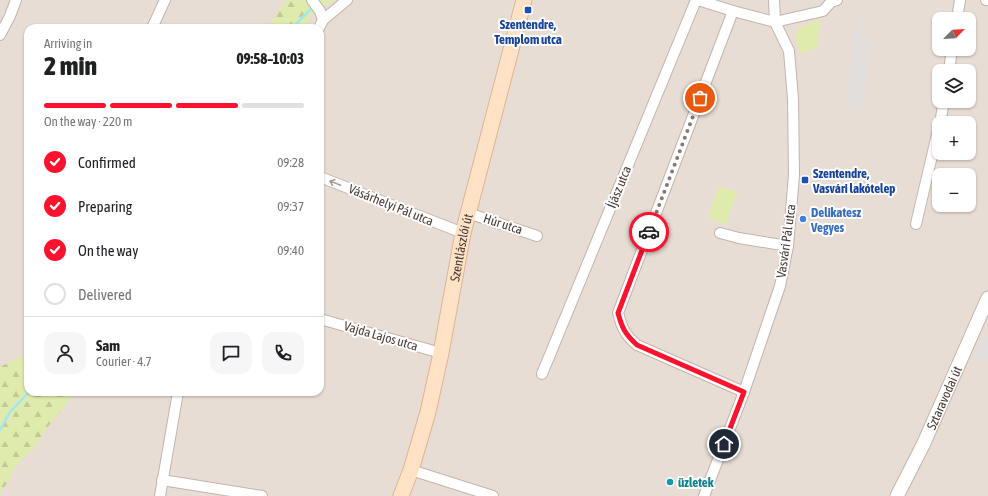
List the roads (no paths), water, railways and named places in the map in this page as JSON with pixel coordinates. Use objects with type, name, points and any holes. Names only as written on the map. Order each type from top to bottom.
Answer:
[{"type":"main road","name":"Szentlászlói út","points":[[401,496],[411,470],[428,412],[441,353],[463,233],[524,0]]},
{"type":"street","points":[[0,35],[16,0]]},
{"type":"street","points":[[154,24],[165,0]]},
{"type":"street","points":[[312,0],[321,20],[347,0]]},
{"type":"street","points":[[697,0],[775,22],[823,11],[831,2],[837,0]]},
{"type":"street","name":"Íjász utca","points":[[542,374],[697,0]]},
{"type":"street","name":"Vasvári Pál utca","points":[[704,496],[744,392],[780,286],[788,246],[794,175],[794,99],[789,51],[775,22],[774,0]]},
{"type":"street","points":[[958,12],[960,0]]},
{"type":"street","points":[[733,11],[618,313],[621,326],[627,336],[637,345],[744,392]]},
{"type":"street","points":[[916,224],[932,154]]},
{"type":"street","name":"Vásárhelyi Pál utca","points":[[324,179],[463,233]]},
{"type":"street","name":"Húr utca","points":[[468,213],[537,236]]},
{"type":"street","points":[[720,233],[739,238],[788,246]]},
{"type":"street","name":"Sztaravodai út","points":[[897,496],[924,445],[988,298]]},
{"type":"street","name":"Vajda Lajos utca","points":[[324,319],[441,353]]},
{"type":"street","points":[[160,496],[177,396]]},
{"type":"street","points":[[411,470],[493,496]]},
{"type":"street","points":[[162,480],[262,496]]},
{"type":"waterway","points":[[296,24],[314,6]]},
{"type":"waterway","points":[[0,430],[10,412],[25,396]]},
{"type":"place","name":"Szentendre, Templom utca","points":[[528,10]]},
{"type":"place","name":"Szentendre, Vasvári lakótelep","points":[[805,180]]},
{"type":"place","name":"Delikatesz Vegyes","points":[[803,219]]},
{"type":"place","name":"üzletek","points":[[670,482]]}]
